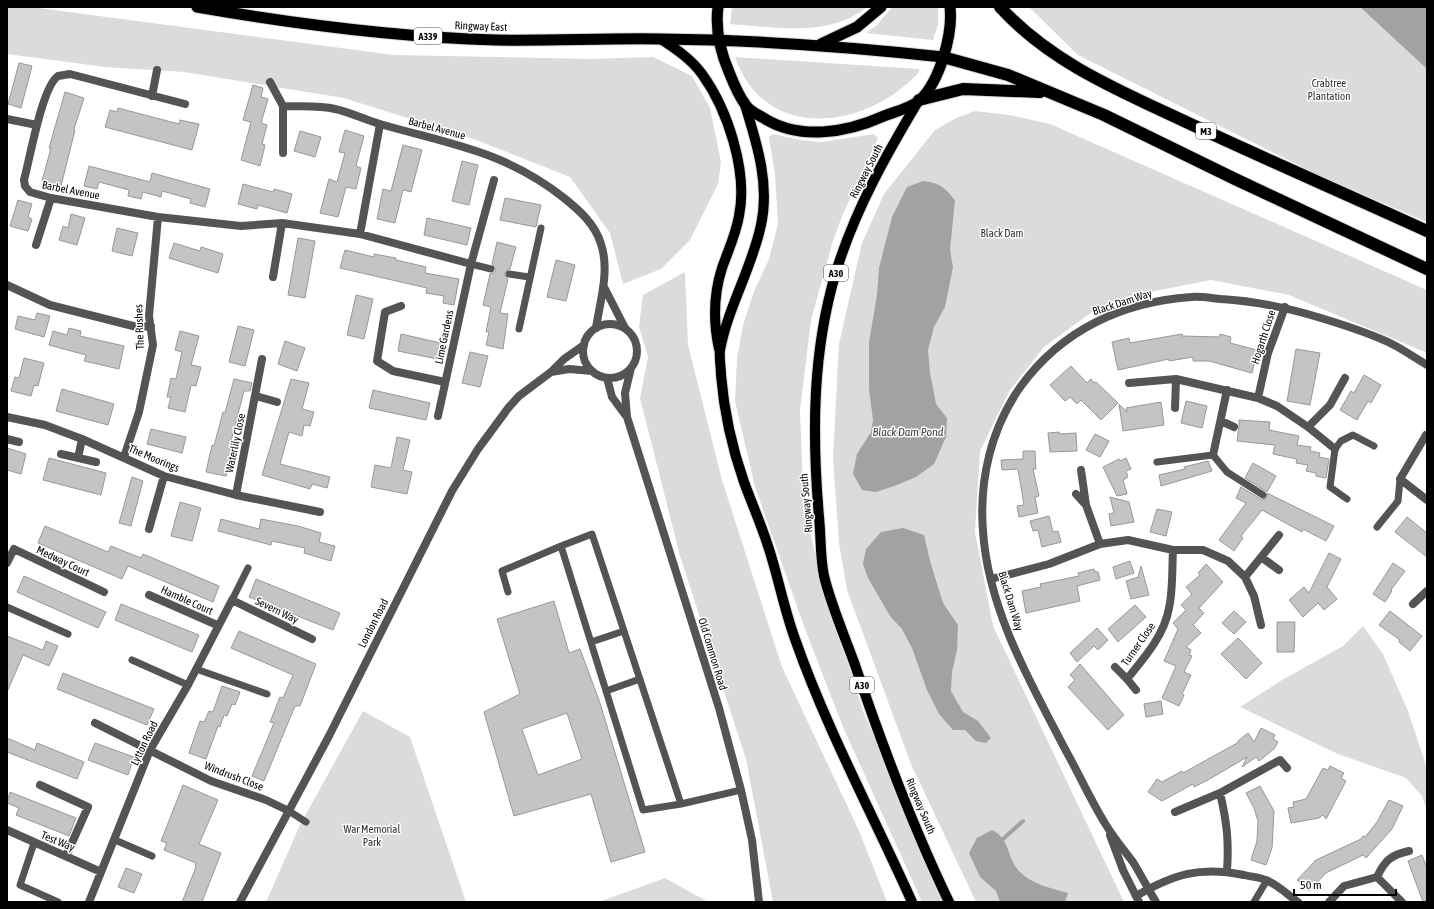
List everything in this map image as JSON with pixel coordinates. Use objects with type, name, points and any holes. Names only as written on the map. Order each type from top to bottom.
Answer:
[{"type":"highway","name":"Ringway East","points":[[197,7],[320,26],[437,37],[504,40],[718,40],[818,45],[943,57]]},
{"type":"highway","points":[[718,7],[718,40],[727,69],[745,105],[765,119],[780,126],[803,131],[825,132],[859,126],[919,100],[963,89],[1049,92]]},
{"type":"highway","points":[[818,45],[849,33],[866,21],[881,7]]},
{"type":"highway","points":[[919,100],[938,72],[943,57],[949,31],[950,7]]},
{"type":"highway","name":"M3","points":[[1000,7],[1013,21],[1041,45],[1091,76],[1263,158],[1427,231]]},
{"type":"highway","points":[[943,57],[1008,74],[1111,119],[1235,180],[1427,269]]},
{"type":"main road","points":[[661,39],[680,51],[698,69],[708,82],[730,130],[738,164],[741,190],[740,214],[722,269],[715,300],[715,330],[720,351],[724,403],[736,457],[768,546],[795,639],[828,721],[912,902]]},
{"type":"main road","name":"Ringway South","points":[[919,100],[877,172],[860,207],[833,283],[827,309],[818,366],[814,418],[815,464],[824,576],[882,743],[948,900]]},
{"type":"main road","points":[[720,351],[739,290],[756,244],[763,211],[764,187],[761,160],[758,145],[745,105]]},
{"type":"street","points":[[152,96],[157,70]]},
{"type":"street","name":"Barbel Avenue","points":[[185,104],[70,74],[62,74],[54,78],[49,85],[37,125],[24,180],[25,186],[30,192],[51,198],[158,217],[241,226],[282,223],[360,234]]},
{"type":"street","points":[[270,82],[283,106],[283,153]]},
{"type":"street","name":"Barbel Avenue","points":[[283,106],[334,108],[380,124],[461,145],[492,155],[522,169],[552,188],[582,212],[601,244],[604,262],[604,287],[596,328]]},
{"type":"street","points":[[7,119],[37,125]]},
{"type":"street","points":[[380,124],[360,234],[471,264]]},
{"type":"street","name":"Lime Gardens","points":[[438,416],[471,264],[494,180]]},
{"type":"street","points":[[36,245],[51,198]]},
{"type":"street","name":"The Rushes","points":[[124,457],[139,412],[153,345],[150,326],[150,297],[158,217]]},
{"type":"street","points":[[273,277],[282,223]]},
{"type":"street","points":[[7,285],[50,305],[137,327],[150,326]]},
{"type":"street","name":"Barbel Avenue","points":[[604,287],[625,328]]},
{"type":"street","name":"Black Dam Way","points":[[1137,899],[1123,870],[1106,825],[1024,667],[1000,609],[991,579],[983,532],[983,491],[990,453],[999,425],[1014,396],[1031,373],[1056,346],[1091,323],[1126,310],[1160,301],[1192,296],[1285,307],[1343,324],[1391,344],[1427,365]]},
{"type":"street","points":[[401,306],[385,312],[377,361],[393,371],[445,382]]},
{"type":"street","name":"Hogarth Close","points":[[1258,398],[1268,353],[1285,307]]},
{"type":"street","points":[[604,324],[613,324],[625,328],[635,341],[637,351],[636,359],[631,368],[621,376],[608,378],[592,371],[586,363],[583,354],[584,345],[590,332],[596,328],[604,324]]},
{"type":"street","name":"London Road","points":[[240,902],[289,811],[452,491],[478,449],[509,407],[519,396],[551,372],[564,359],[584,345]]},
{"type":"street","name":"Waterlily Close","points":[[236,495],[262,359]]},
{"type":"street","name":"London Road","points":[[551,372],[569,368],[592,371]]},
{"type":"street","name":"Old Common Road","points":[[631,368],[625,394],[626,417],[719,708],[741,790],[752,840],[759,902]]},
{"type":"street","name":"Old Common Road","points":[[608,378],[612,397],[626,417]]},
{"type":"street","points":[[1308,427],[1330,405],[1345,378]]},
{"type":"street","points":[[1130,383],[1176,379],[1258,398],[1277,406],[1308,427],[1335,449]]},
{"type":"street","points":[[1175,408],[1176,379]]},
{"type":"street","points":[[1213,455],[1227,390]]},
{"type":"street","points":[[256,396],[277,402]]},
{"type":"street","name":"The Moorings","points":[[7,417],[46,425],[124,457],[164,476],[236,495],[320,512]]},
{"type":"street","points":[[1221,421],[1234,427]]},
{"type":"street","points":[[1426,435],[1400,479],[1427,500]]},
{"type":"street","points":[[7,439],[19,442]]},
{"type":"street","points":[[78,458],[82,439]]},
{"type":"street","points":[[61,454],[96,462]]},
{"type":"street","points":[[1081,470],[1086,505],[1100,544]]},
{"type":"street","points":[[149,529],[164,476]]},
{"type":"street","points":[[1076,494],[1086,505]]},
{"type":"street","points":[[1245,577],[1279,535]]},
{"type":"street","points":[[991,579],[1049,564],[1100,544],[1128,540],[1173,550],[1203,550],[1233,564],[1245,577],[1254,596],[1261,625]]},
{"type":"street","name":"Medway Court","points":[[7,563],[14,550],[104,592]]},
{"type":"street","name":"Turner Close","points":[[1127,679],[1154,643],[1167,618],[1173,550]]},
{"type":"street","points":[[1261,557],[1279,570]]},
{"type":"street","points":[[1413,604],[1427,591]]},
{"type":"street","name":"Hamble Court","points":[[149,595],[217,625]]},
{"type":"street","name":"Lytton Road","points":[[92,901],[101,872],[150,750],[188,685],[217,625],[232,600]]},
{"type":"street","name":"Severn Way","points":[[232,600],[312,640]]},
{"type":"street","name":"Turner Close","points":[[1115,667],[1136,690]]},
{"type":"street","name":"Windrush Close","points":[[95,723],[211,781],[266,800],[289,811]]},
{"type":"street","points":[[1175,812],[1220,793],[1280,760],[1287,768]]},
{"type":"street","points":[[40,785],[88,807],[66,856]]},
{"type":"street","points":[[1220,793],[1227,824],[1229,858],[1227,872]]},
{"type":"street","name":"Black Dam Way","points":[[1106,825],[1134,864],[1156,902]]},
{"type":"street","name":"Test Way","points":[[7,830],[101,872]]},
{"type":"street","points":[[1329,902],[1344,886],[1377,877],[1384,863],[1396,854],[1409,851]]},
{"type":"street","points":[[1137,899],[1159,882],[1177,876],[1193,872],[1227,872],[1267,880],[1298,902]]},
{"type":"street","points":[[1377,877],[1402,902]]},
{"type":"lane","points":[[519,329],[529,277],[541,228]]},
{"type":"lane","points":[[471,264],[491,269]]},
{"type":"lane","points":[[509,274],[529,277]]},
{"type":"lane","points":[[1347,499],[1330,487],[1335,449],[1341,441],[1353,435],[1374,446]]},
{"type":"lane","points":[[1157,462],[1213,455],[1227,472],[1263,495]]},
{"type":"lane","points":[[1377,527],[1398,501],[1400,479]]},
{"type":"lane","points":[[508,592],[502,571],[592,534],[681,804]]},
{"type":"lane","points":[[561,546],[643,810],[681,804],[741,790]]},
{"type":"lane","points":[[232,600],[248,568]]},
{"type":"lane","points":[[7,607],[68,634]]},
{"type":"lane","points":[[591,642],[624,631]]},
{"type":"lane","points":[[132,660],[188,685]]},
{"type":"lane","points":[[196,669],[267,694]]},
{"type":"lane","points":[[606,691],[640,679]]},
{"type":"lane","points":[[289,811],[306,822]]},
{"type":"lane","points":[[115,840],[152,856]]},
{"type":"lane","points":[[34,843],[20,885],[58,902]]},
{"type":"lane","points":[[1254,902],[1267,880]]},
{"type":"green space","points":[[7,7],[31,7],[394,55],[590,59],[653,57],[692,76],[710,108],[721,162],[718,184],[690,240],[661,269],[623,284],[610,233],[570,177],[474,139],[344,98],[184,72],[105,67],[7,54]]},
{"type":"green space","points":[[732,7],[867,7],[852,17],[836,23],[819,27],[783,28],[730,24]]},
{"type":"green space","points":[[892,7],[938,7],[938,25],[933,40],[866,33],[876,26]]},
{"type":"green space","name":"Crabtree Plantation","points":[[1029,7],[1360,7],[1427,69],[1427,222],[1314,173],[1078,55]]},
{"type":"green space","points":[[735,57],[919,69],[919,72],[898,91],[873,106],[846,115],[819,118],[793,115],[769,104],[749,85]]},
{"type":"green space","name":"Black Dam","points":[[975,111],[1009,115],[1050,124],[1427,290],[1427,353],[1289,295],[1211,280],[1150,292],[1092,312],[1044,347],[1010,390],[980,451],[975,532],[993,626],[1124,902],[976,902],[911,764],[847,590],[839,543],[833,458],[839,344],[862,243],[884,194],[935,130],[956,118]]},
{"type":"green space","points":[[773,134],[800,140],[822,142],[874,134],[878,138],[842,216],[832,244],[811,320],[800,410],[803,488],[807,517],[830,615],[847,660],[863,711],[945,902],[922,902],[843,727],[805,629],[755,487],[735,401],[737,359],[743,325],[754,291],[769,259],[778,224],[775,174],[769,137]]},
{"type":"green space","points":[[685,272],[688,345],[722,480],[782,667],[860,833],[887,902],[773,902],[746,759],[680,556],[640,398],[648,357],[639,327],[643,295]]},
{"type":"green space","points":[[1363,626],[1383,654],[1408,711],[1427,768],[1427,811],[1422,796],[1406,778],[1338,754],[1240,707],[1282,680],[1343,646]]},
{"type":"green space","name":"War Memorial Park","points":[[363,711],[410,737],[466,902],[266,902],[300,825]]},
{"type":"green space","points":[[665,878],[708,902],[599,902]]},
{"type":"water","points":[[1360,7],[1427,7],[1427,69]]},
{"type":"water","name":"Black Dam Pond","points":[[923,181],[938,184],[955,200],[950,250],[953,267],[945,307],[934,327],[928,350],[930,373],[936,404],[947,418],[946,437],[934,464],[916,477],[876,492],[862,490],[853,474],[857,454],[871,432],[873,420],[869,389],[869,342],[877,295],[879,268],[892,217],[907,187]]},
{"type":"water","points":[[903,528],[924,535],[930,561],[943,603],[958,625],[957,650],[952,672],[951,691],[963,712],[978,721],[991,738],[986,743],[976,741],[965,730],[953,730],[939,714],[927,690],[912,648],[902,629],[890,616],[868,578],[863,564],[866,549],[881,532]]},
{"type":"water","points":[[992,830],[1002,838],[1006,844],[1012,861],[1020,872],[1036,883],[1068,893],[1065,902],[1000,902],[996,891],[980,877],[969,853],[977,838]]},
{"type":"building","points":[[19,63],[32,66],[21,108],[8,104]]},
{"type":"building","points":[[253,85],[263,88],[261,97],[268,99],[261,123],[267,125],[262,144],[265,145],[260,166],[241,160],[251,122],[243,120]]},
{"type":"building","points":[[65,92],[84,98],[74,129],[61,186],[42,181],[51,148],[49,148]]},
{"type":"building","points":[[118,108],[179,124],[180,120],[199,124],[192,150],[105,127],[110,110],[117,112]]},
{"type":"building","points":[[345,130],[364,136],[356,166],[361,168],[356,189],[346,187],[338,217],[320,213],[329,179],[337,182],[345,153],[339,152]]},
{"type":"building","points":[[300,131],[321,137],[315,157],[294,151]]},
{"type":"building","points":[[403,145],[422,150],[411,192],[403,190],[395,223],[377,219],[383,189],[391,191]]},
{"type":"building","points":[[462,161],[478,165],[469,205],[452,201]]},
{"type":"building","points":[[89,166],[150,182],[152,173],[210,189],[205,207],[190,203],[191,199],[162,191],[161,197],[143,192],[141,199],[128,196],[129,190],[99,182],[97,189],[84,186]]},
{"type":"building","points":[[243,184],[273,192],[274,189],[292,194],[287,213],[258,205],[257,209],[238,204]]},
{"type":"building","points":[[505,198],[541,205],[536,227],[500,220]]},
{"type":"building","points":[[18,200],[32,204],[28,217],[32,219],[28,231],[10,226]]},
{"type":"building","points":[[71,214],[85,218],[77,245],[59,240],[63,226],[68,228]]},
{"type":"building","points":[[427,218],[471,228],[467,245],[424,235]]},
{"type":"building","points":[[117,228],[138,233],[132,256],[112,251]]},
{"type":"building","points":[[298,238],[315,241],[305,298],[288,295]]},
{"type":"building","points":[[497,242],[516,247],[510,269],[504,274],[508,279],[500,313],[508,314],[503,349],[486,345],[489,332],[486,332],[491,307],[483,305],[490,274],[494,273],[496,270],[492,264]]},
{"type":"building","points":[[174,243],[200,251],[201,247],[223,254],[218,273],[169,258]]},
{"type":"building","points":[[345,250],[374,257],[374,254],[396,258],[396,260],[426,267],[425,273],[459,279],[454,305],[443,303],[444,296],[426,293],[427,288],[340,268]]},
{"type":"building","points":[[556,260],[575,265],[566,301],[547,297]]},
{"type":"building","points":[[356,295],[373,299],[364,339],[347,335]]},
{"type":"building","points":[[37,313],[50,316],[44,337],[15,329],[18,316],[35,320]]},
{"type":"building","points":[[238,326],[254,330],[245,366],[229,362]]},
{"type":"building","points":[[69,328],[81,331],[80,336],[124,346],[119,369],[84,361],[86,355],[49,345],[53,331],[67,335]]},
{"type":"building","points":[[180,331],[199,336],[191,365],[201,367],[196,386],[191,385],[185,412],[168,408],[171,397],[167,397],[171,378],[176,379],[182,352],[175,350]]},
{"type":"building","points":[[401,334],[445,344],[442,360],[398,351]]},
{"type":"building","points":[[1182,334],[1182,336],[1219,337],[1220,334],[1231,337],[1230,343],[1257,350],[1252,373],[1209,361],[1193,361],[1193,357],[1169,361],[1169,359],[1118,370],[1112,342],[1129,338],[1130,343]]},
{"type":"building","points":[[285,341],[305,348],[297,371],[278,364]]},
{"type":"building","points":[[1296,349],[1320,353],[1310,405],[1287,401]]},
{"type":"building","points":[[470,352],[488,356],[480,387],[462,383]]},
{"type":"building","points":[[24,358],[44,363],[38,386],[34,385],[31,396],[11,391],[15,377],[19,378]]},
{"type":"building","points":[[1071,366],[1087,383],[1091,379],[1094,383],[1096,382],[1118,403],[1101,420],[1081,400],[1077,404],[1070,397],[1065,401],[1050,385]]},
{"type":"building","points":[[1364,375],[1381,385],[1371,403],[1368,401],[1357,420],[1340,410],[1351,391],[1354,393]]},
{"type":"building","points":[[234,379],[252,383],[250,391],[244,391],[229,449],[232,450],[226,476],[206,472],[212,445],[214,446]]},
{"type":"building","points":[[291,379],[309,383],[302,409],[314,412],[310,426],[304,425],[302,436],[289,432],[280,464],[330,477],[327,488],[312,484],[310,489],[262,475]]},
{"type":"building","points":[[62,389],[114,404],[108,425],[56,411]]},
{"type":"building","points":[[373,390],[430,403],[426,420],[369,408]]},
{"type":"building","points":[[1186,401],[1207,406],[1202,428],[1181,423]]},
{"type":"building","points":[[1161,402],[1164,425],[1123,431],[1119,404],[1127,412],[1126,408]]},
{"type":"building","points":[[1239,420],[1270,422],[1269,430],[1299,436],[1297,445],[1311,447],[1310,451],[1320,453],[1319,457],[1329,459],[1326,478],[1316,476],[1316,473],[1306,471],[1308,465],[1296,463],[1297,459],[1273,454],[1275,445],[1237,441]]},
{"type":"building","points":[[151,429],[186,437],[182,453],[147,444]]},
{"type":"building","points":[[1059,432],[1059,434],[1076,433],[1077,451],[1050,452],[1048,433]]},
{"type":"building","points":[[1095,434],[1109,441],[1100,457],[1086,450]]},
{"type":"building","points":[[397,437],[410,440],[403,470],[412,472],[407,494],[371,487],[375,465],[391,468]]},
{"type":"building","points":[[7,448],[26,454],[21,474],[7,470]]},
{"type":"building","points":[[1023,451],[1035,451],[1036,469],[1033,469],[1039,496],[1035,497],[1038,513],[1019,517],[1017,506],[1024,505],[1018,469],[1002,470],[1001,460],[1023,459]]},
{"type":"building","points":[[49,458],[106,473],[101,495],[43,480]]},
{"type":"building","points":[[1126,458],[1131,469],[1126,471],[1128,477],[1123,480],[1127,494],[1117,496],[1103,467],[1119,459],[1120,461]]},
{"type":"building","points":[[1208,461],[1212,471],[1161,486],[1159,475],[1185,469],[1184,467]]},
{"type":"building","points":[[1253,463],[1276,476],[1267,492],[1245,478]]},
{"type":"building","points":[[132,477],[143,481],[131,526],[119,523]]},
{"type":"building","points":[[1241,487],[1262,500],[1267,498],[1267,493],[1334,526],[1326,541],[1303,529],[1302,532],[1262,510],[1241,536],[1243,538],[1234,551],[1219,540],[1246,503],[1236,498]]},
{"type":"building","points":[[1110,497],[1129,502],[1134,522],[1111,526],[1109,514],[1114,513]]},
{"type":"building","points":[[180,502],[201,508],[192,541],[171,536]]},
{"type":"building","points":[[1157,509],[1172,512],[1166,536],[1150,532]]},
{"type":"building","points":[[1049,516],[1053,532],[1058,531],[1061,542],[1042,547],[1038,530],[1033,531],[1030,521]]},
{"type":"building","points":[[1407,517],[1427,533],[1427,557],[1395,532]]},
{"type":"building","points":[[221,519],[259,529],[261,519],[298,526],[321,533],[319,542],[335,546],[331,561],[304,553],[305,548],[272,541],[271,545],[218,531]]},
{"type":"building","points":[[45,526],[108,552],[111,546],[141,558],[143,554],[219,586],[213,602],[128,566],[122,579],[38,543]]},
{"type":"building","points":[[1329,553],[1341,559],[1327,587],[1337,599],[1324,610],[1318,603],[1303,617],[1289,600],[1304,587],[1309,593]]},
{"type":"building","points":[[1130,561],[1134,573],[1116,579],[1113,567]]},
{"type":"building","points":[[1393,563],[1405,571],[1391,590],[1392,591],[1385,602],[1373,594]]},
{"type":"building","points":[[1206,564],[1223,582],[1199,608],[1204,613],[1193,625],[1201,633],[1186,647],[1191,650],[1189,655],[1192,656],[1184,672],[1191,675],[1182,694],[1184,695],[1179,706],[1162,698],[1176,666],[1164,661],[1178,629],[1173,623],[1186,610],[1181,605],[1192,594],[1186,587],[1200,575],[1198,573]]},
{"type":"building","points":[[1141,566],[1149,595],[1131,599],[1126,581],[1138,577]]},
{"type":"building","points":[[1094,569],[1095,572],[1098,572],[1100,580],[1077,586],[1080,601],[1026,613],[1022,591],[1041,587],[1040,584],[1079,576],[1078,573]]},
{"type":"building","points":[[24,576],[106,612],[98,628],[17,592]]},
{"type":"building","points":[[256,579],[340,613],[333,630],[249,597]]},
{"type":"building","points":[[554,601],[569,653],[580,649],[600,703],[645,852],[611,862],[591,794],[514,816],[484,712],[520,694],[497,619]],"holes":[[[567,713],[582,759],[538,775],[522,729]]]},
{"type":"building","points":[[121,604],[199,635],[192,652],[115,620]]},
{"type":"building","points":[[1135,605],[1146,617],[1118,642],[1108,629]]},
{"type":"building","points":[[1234,611],[1246,622],[1234,634],[1222,623]]},
{"type":"building","points":[[1390,611],[1422,636],[1410,651],[1399,642],[1400,640],[1379,625]]},
{"type":"building","points":[[1277,622],[1295,622],[1294,652],[1277,652]]},
{"type":"building","points":[[1097,628],[1108,640],[1098,650],[1094,646],[1077,662],[1070,653]]},
{"type":"building","points":[[239,631],[316,664],[300,706],[295,706],[264,781],[252,776],[274,723],[270,722],[280,697],[283,698],[293,675],[231,648]]},
{"type":"building","points":[[7,636],[43,650],[46,641],[58,646],[49,666],[23,655],[7,692]]},
{"type":"building","points":[[1238,638],[1262,663],[1246,679],[1221,654]]},
{"type":"building","points":[[1080,664],[1124,715],[1108,730],[1068,687],[1075,680],[1070,675]]},
{"type":"building","points":[[63,673],[154,709],[147,725],[57,689]]},
{"type":"building","points":[[222,686],[240,692],[235,705],[232,704],[227,716],[224,715],[220,727],[218,726],[206,759],[189,753],[200,721],[204,722],[209,711],[213,712]]},
{"type":"building","points":[[1161,701],[1163,714],[1146,717],[1144,704]]},
{"type":"building","points":[[1261,728],[1275,735],[1273,739],[1278,742],[1274,749],[1259,761],[1256,757],[1242,767],[1247,757],[1208,780],[1194,787],[1193,784],[1162,801],[1148,792],[1157,779],[1162,782],[1182,771],[1183,773],[1239,742],[1238,741],[1248,733],[1254,742]]},
{"type":"building","points":[[7,738],[35,750],[37,743],[84,762],[77,779],[7,752]]},
{"type":"building","points":[[95,743],[134,757],[128,775],[88,760]]},
{"type":"building","points":[[1330,766],[1344,773],[1341,778],[1346,781],[1326,819],[1323,815],[1319,818],[1291,823],[1288,808],[1294,807],[1293,802],[1306,799],[1323,768],[1328,770]]},
{"type":"building","points":[[183,785],[218,800],[199,844],[221,853],[202,902],[182,902],[196,867],[196,863],[164,850],[167,843],[161,841]]},
{"type":"building","points":[[1260,786],[1274,811],[1272,848],[1266,865],[1251,860],[1257,841],[1258,821],[1254,808],[1246,793]]},
{"type":"building","points":[[10,792],[76,818],[69,836],[16,815],[19,808],[7,803]]},
{"type":"building","points":[[1389,800],[1403,806],[1392,829],[1366,858],[1363,855],[1326,873],[1309,891],[1297,880],[1316,860],[1361,839],[1363,836],[1365,837],[1377,822]]},
{"type":"building","points":[[1422,855],[1427,868],[1427,902],[1423,902],[1408,861]]},
{"type":"building","points":[[126,868],[142,874],[134,893],[118,887]]},
{"type":"waterway","points":[[1003,839],[1023,821]]}]
